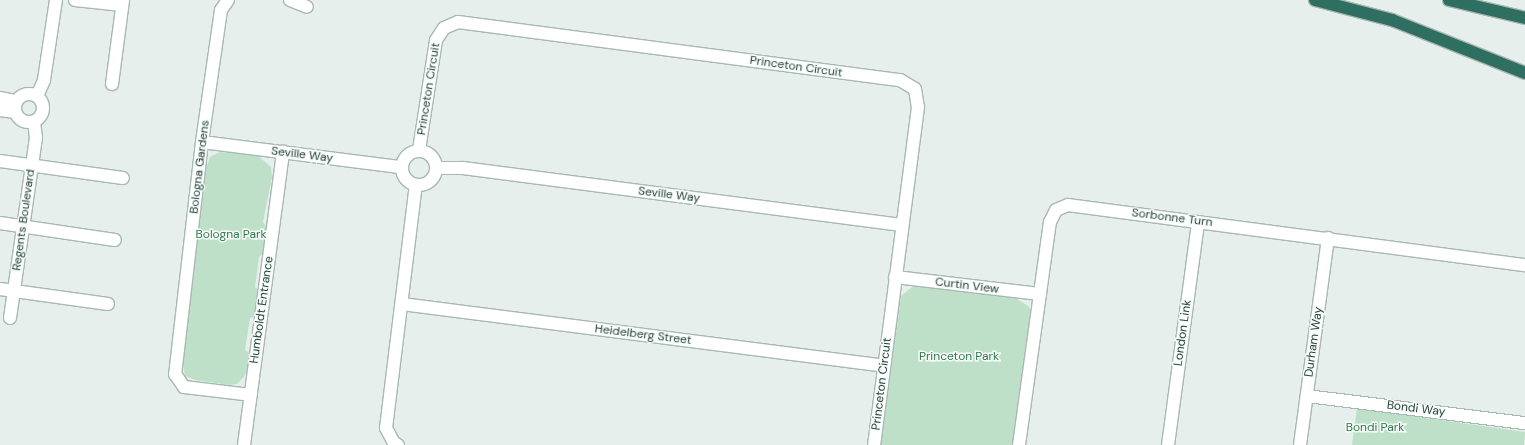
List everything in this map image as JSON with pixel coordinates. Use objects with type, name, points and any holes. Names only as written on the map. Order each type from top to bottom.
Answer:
[{"type":"highway","points":[[1315,0],[1392,20],[1525,73]]},
{"type":"highway","points":[[1450,0],[1525,18]]},
{"type":"street","points":[[36,96],[44,80],[56,0]]},
{"type":"street","points":[[75,0],[122,3],[112,84]]},
{"type":"street","name":"Bologna Gardens","points":[[228,0],[221,10],[202,142],[176,374],[184,387],[251,395]]},
{"type":"street","points":[[290,0],[307,7]]},
{"type":"street","name":"Princeton Circuit","points":[[419,150],[436,40],[444,28],[458,22],[900,80],[915,89],[918,107],[901,225],[874,445]]},
{"type":"street","points":[[0,110],[16,106],[26,94],[36,96]]},
{"type":"street","points":[[0,98],[16,106],[22,121],[34,122],[40,117],[43,109],[36,96]]},
{"type":"street","name":"Regents Boulevard","points":[[10,318],[37,129],[34,122]]},
{"type":"street","name":"Seville Way","points":[[202,142],[401,167]]},
{"type":"street","points":[[419,150],[434,158],[436,168],[434,177],[426,184],[416,185],[408,182],[403,175],[401,167],[404,159],[410,152],[419,150]]},
{"type":"street","name":"Humboldt Entrance","points":[[244,445],[283,152]]},
{"type":"street","points":[[0,161],[123,178]]},
{"type":"street","name":"Seville Way","points":[[436,168],[462,168],[901,225]]},
{"type":"street","points":[[395,444],[386,428],[416,185]]},
{"type":"street","name":"Sorbonne Turn","points":[[1019,445],[1050,222],[1056,210],[1068,205],[1525,264]]},
{"type":"street","name":"London Link","points":[[1168,445],[1198,222]]},
{"type":"street","points":[[0,223],[115,240]]},
{"type":"street","name":"Durham Way","points":[[1300,445],[1328,238]]},
{"type":"street","name":"Curtin View","points":[[895,277],[1040,294]]},
{"type":"street","points":[[0,289],[108,304]]},
{"type":"street","name":"Heidelberg Street","points":[[402,304],[884,366]]},
{"type":"street","name":"Bondi Way","points":[[1307,396],[1525,422]]},
{"type":"green space","name":"Bologna Park","points":[[220,152],[257,155],[271,167],[272,177],[263,222],[267,227],[263,253],[259,257],[255,287],[259,291],[255,316],[250,318],[245,350],[250,354],[249,365],[244,377],[237,384],[229,385],[195,380],[185,376],[183,365],[206,168],[210,157]]},
{"type":"green space","name":"Princeton Park","points":[[920,286],[1014,297],[1028,306],[1031,311],[1013,445],[881,445],[901,296],[912,287]]},
{"type":"green space","name":"Bondi Park","points":[[1357,408],[1525,432],[1524,445],[1352,445]]}]
